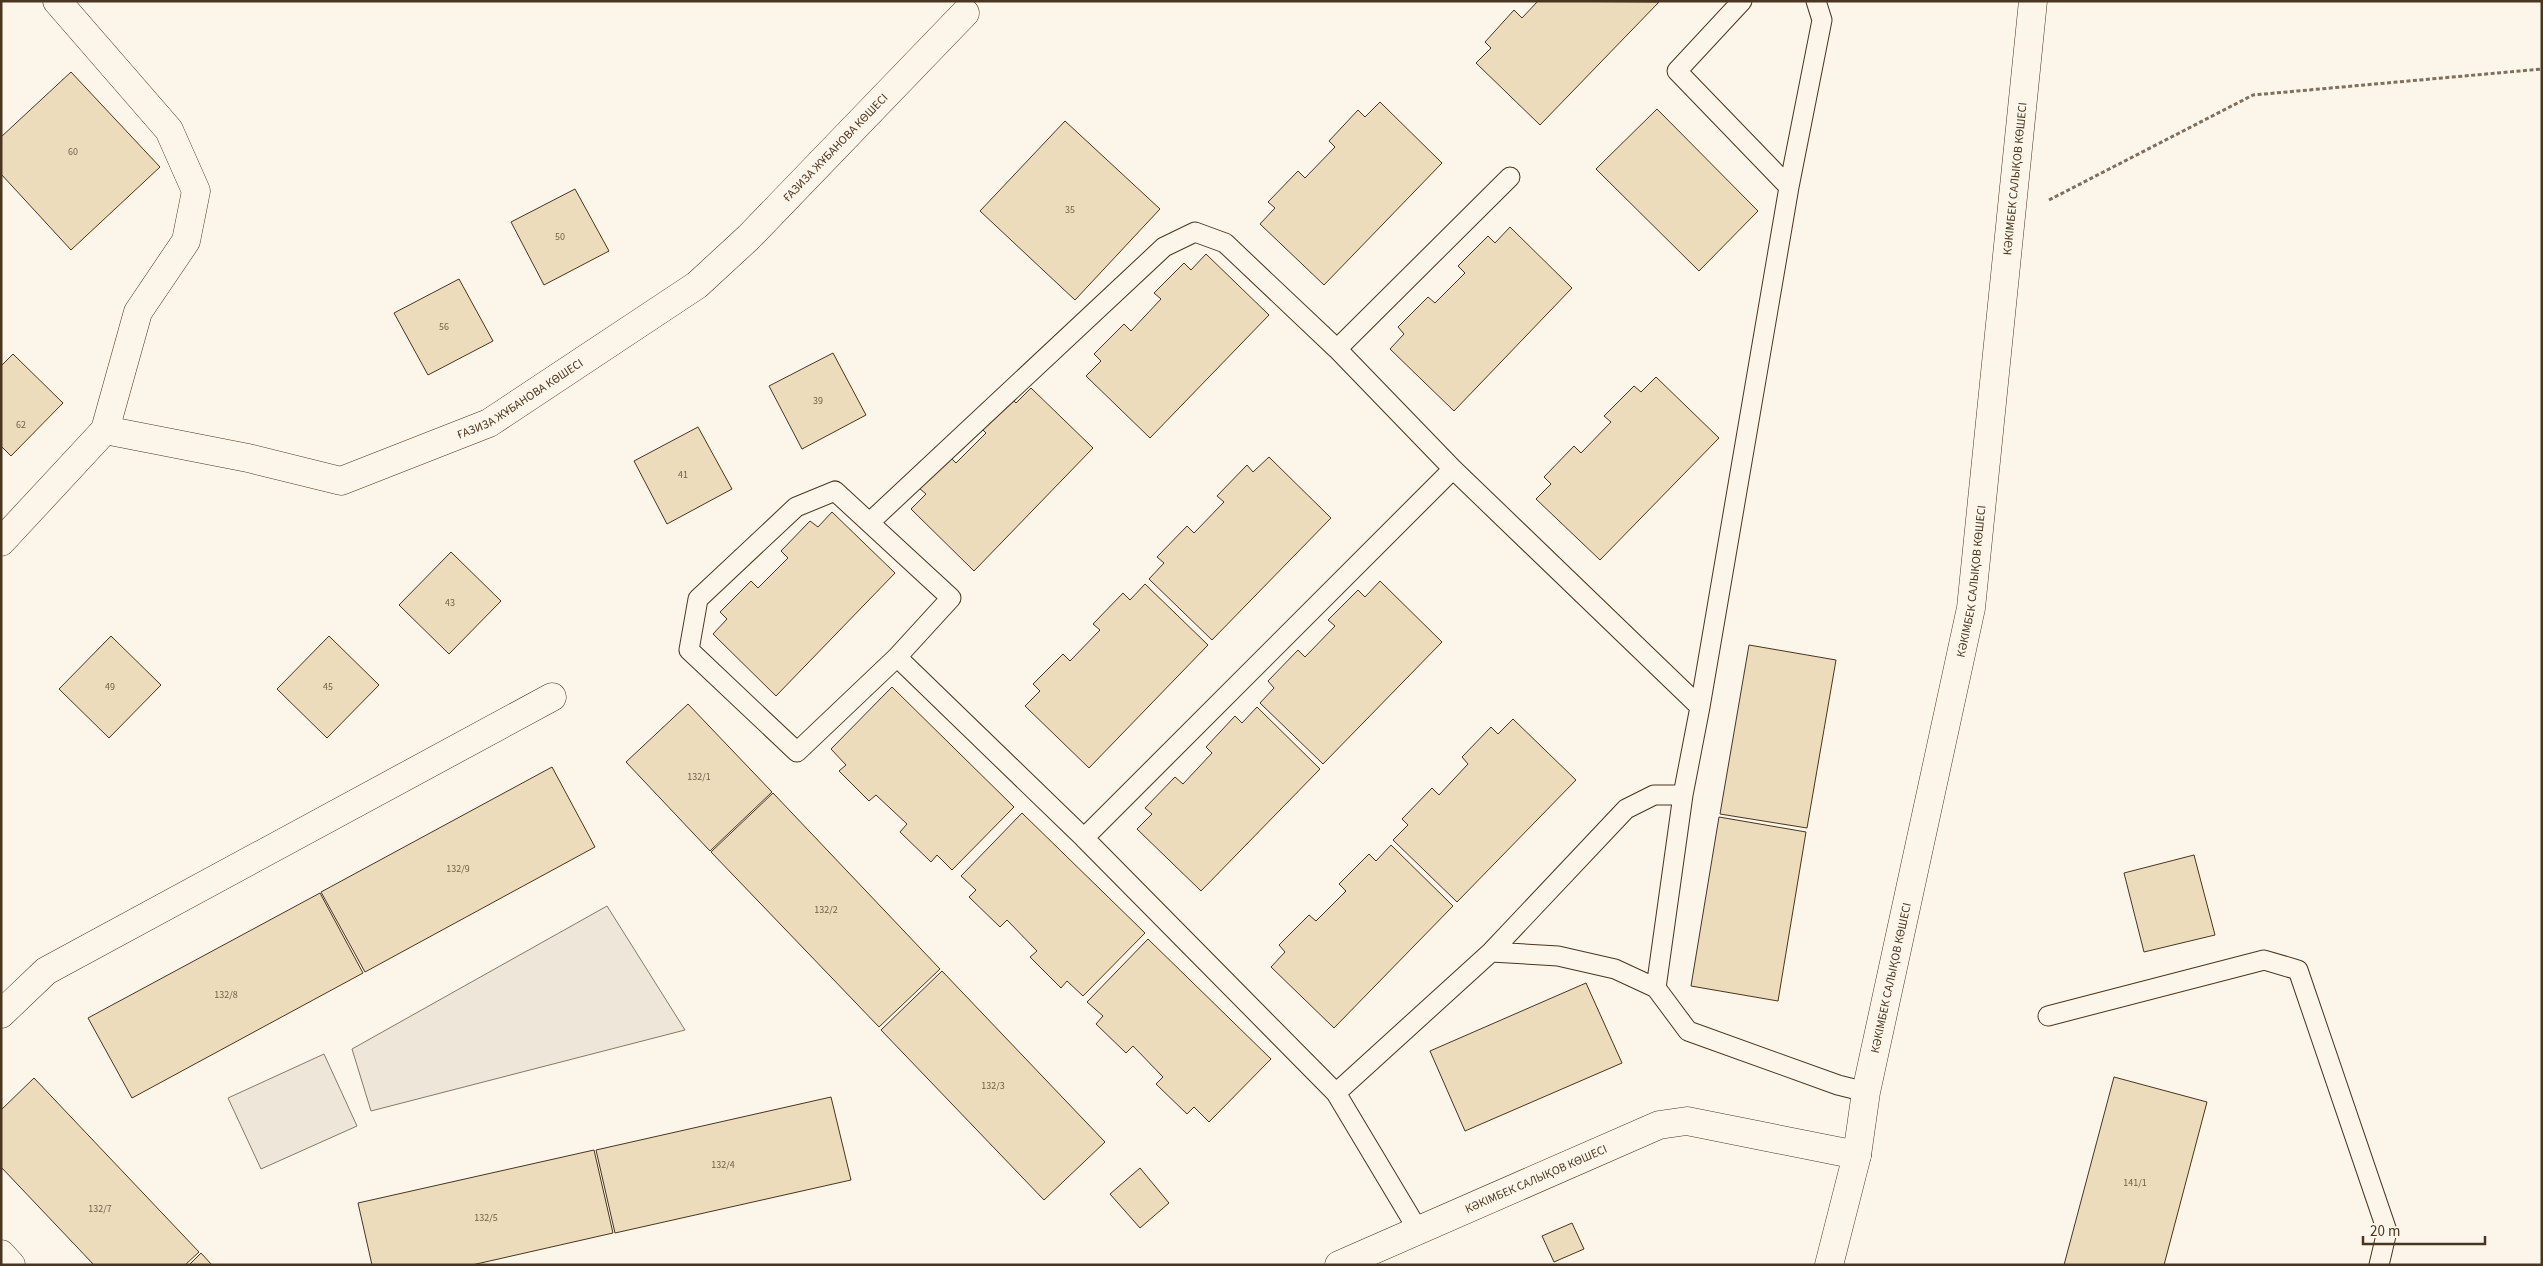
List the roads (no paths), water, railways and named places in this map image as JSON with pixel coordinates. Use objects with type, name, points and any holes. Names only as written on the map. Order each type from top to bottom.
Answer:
[{"type":"street","points":[[1,542],[105,430],[138,312],[186,241],[196,191],[169,130],[57,1]]},
{"type":"street","name":"КӘКІМБЕК САЛЫҚОВ КӨШЕСІ","points":[[1829,1265],[1857,1154],[1866,1092],[1970,608],[2033,1]]},
{"type":"street","name":"ҒАЗИЗА ЖҰБАНОВА КӨШЕСІ","points":[[105,430],[248,458],[341,481],[489,423],[696,285],[749,237],[965,13]]},
{"type":"street","points":[[1,1014],[46,971],[552,697]]},
{"type":"street","name":"КӘКІМБЕК САЛЫҚОВ КӨШЕСІ","points":[[1338,1265],[1659,1125],[1687,1120],[1857,1154]]},
{"type":"street","points":[[1,1254],[11,1265]]},
{"type":"lane","points":[[1742,1],[1676,71],[1789,187]]},
{"type":"lane","points":[[1656,988],[1683,795],[1700,707],[1789,187],[1822,20],[1816,1]]},
{"type":"lane","points":[[1337,350],[1510,177]]},
{"type":"lane","points":[[870,522],[1164,247],[1195,232],[1224,243],[1337,350],[1453,469],[1700,707]]},
{"type":"lane","points":[[1084,838],[1453,469]]},
{"type":"lane","points":[[835,491],[951,598],[897,656],[797,752],[690,650],[698,599],[796,507],[835,491]]},
{"type":"lane","points":[[897,656],[1084,838],[1336,1093],[1418,1230]]},
{"type":"lane","points":[[1336,1093],[1491,952],[1626,809],[1654,795],[1683,795]]},
{"type":"lane","points":[[1491,952],[1558,956],[1615,969],[1656,988],[1688,1031],[1838,1085],[1866,1092]]},
{"type":"lane","points":[[2048,1016],[2264,960],[2298,970],[2386,1231],[2379,1265]]}]
